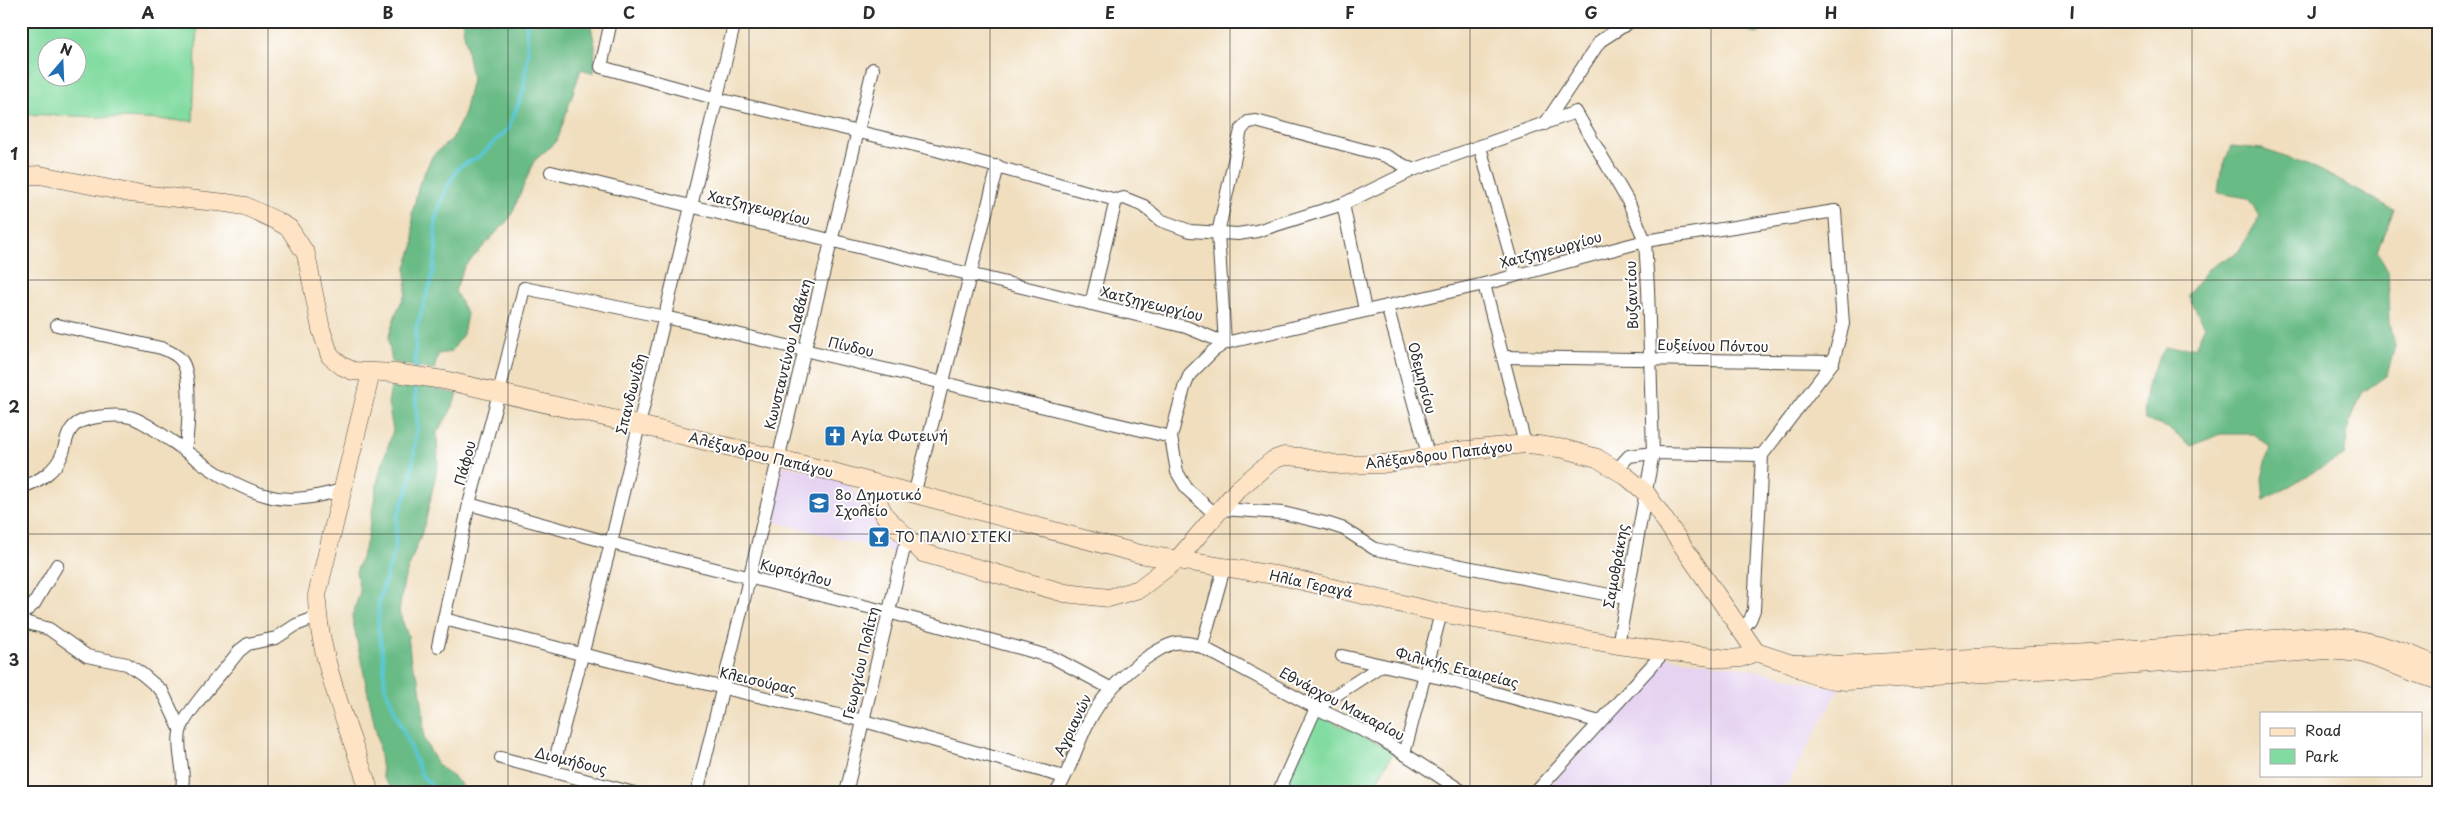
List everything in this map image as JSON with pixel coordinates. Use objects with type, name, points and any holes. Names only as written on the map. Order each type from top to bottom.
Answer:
[{"type":"street","points":[[611,21],[601,67],[718,99],[859,131],[998,166],[1116,200],[1124,198],[1144,206],[1160,220],[1190,231],[1238,234],[1257,231],[1343,204],[1413,170],[1545,124],[1600,41],[1631,21]]},
{"type":"street","name":"Σπανδωνίδη","points":[[552,772],[611,543],[735,21]]},
{"type":"street","name":"Κωνσταντίνου Δαβάκη","points":[[697,793],[748,576],[805,352],[873,69]]},
{"type":"street","name":"Βυζαντίου","points":[[1545,124],[1576,112],[1629,203],[1645,242],[1653,453],[1646,494]]},
{"type":"street","points":[[1413,170],[1386,156],[1264,123],[1248,122],[1241,130],[1218,233],[1225,343],[1213,351],[1190,374],[1184,388],[1171,437],[1177,472],[1187,489],[1219,512],[1283,513],[1344,529],[1375,549],[1625,598]]},
{"type":"street","points":[[1480,147],[1516,275]]},
{"type":"street","points":[[914,495],[972,275],[998,166]]},
{"type":"street","name":"Χατζηγεωργίου","points":[[551,172],[1186,327],[1210,335],[1225,343],[1484,284],[1645,242],[1835,212],[1843,324],[1833,362]]},
{"type":"street","name":"Αλέξανδρου Παπάγου","points":[[21,176],[40,175],[130,193],[245,206],[289,228],[306,254],[321,329],[330,356],[342,366],[371,373],[395,373],[444,380],[777,458],[869,483],[885,516],[923,553],[1066,593],[1088,597],[1109,598],[1139,589],[1177,560],[1219,512],[1259,471],[1273,460],[1284,456],[1300,457],[1340,465],[1383,464],[1457,452],[1525,444],[1579,452],[1596,458],[1616,469],[1646,494],[1742,629],[1756,652]]},
{"type":"street","points":[[1092,304],[1116,200]]},
{"type":"street","points":[[1343,204],[1365,310]]},
{"type":"street","points":[[1484,284],[1525,444]]},
{"type":"street","name":"Πίνδου","points":[[524,288],[665,317],[805,352],[1171,437]]},
{"type":"street","name":"Πάφου","points":[[438,646],[469,504],[500,393],[524,288]]},
{"type":"street","name":"Οδεμησίου","points":[[1387,306],[1429,458]]},
{"type":"street","points":[[57,325],[161,348],[171,352],[183,362],[188,386],[189,426],[185,451]]},
{"type":"street","name":"Ευξείνου Πόντου","points":[[1502,357],[1833,362]]},
{"type":"street","points":[[1742,629],[1750,620],[1754,610],[1762,455],[1833,362]]},
{"type":"street","points":[[370,793],[328,664],[317,617],[317,595],[320,576],[371,373]]},
{"type":"street","points":[[21,487],[40,480],[53,468],[63,453],[66,436],[82,421],[118,416],[132,418],[158,432],[232,482],[270,497],[314,497],[342,490]]},
{"type":"street","points":[[1616,469],[1629,456],[1653,453],[1762,455]]},
{"type":"street","name":"Ηλία Γεραγά","points":[[869,483],[1140,554],[1281,576],[1441,612],[1618,645],[1727,659],[1741,658],[1756,652]]},
{"type":"street","name":"Σαμοθράκης","points":[[1618,645],[1625,598],[1646,494]]},
{"type":"street","name":"Κυρπόγλου","points":[[469,504],[611,543],[888,612],[1054,658],[1110,688]]},
{"type":"street","name":"Γεωργίου Πολίτη","points":[[846,793],[904,548],[910,542]]},
{"type":"street","points":[[21,615],[34,604],[57,565]]},
{"type":"street","points":[[1202,646],[1224,568]]},
{"type":"street","points":[[1404,754],[1441,612]]},
{"type":"street","points":[[181,793],[183,772],[178,751],[180,730],[188,715],[248,644],[276,638],[296,625],[317,617]]},
{"type":"street","name":"Κλεισούρας","points":[[444,619],[581,654],[864,721],[1064,777]]},
{"type":"street","points":[[21,621],[49,630],[87,656],[127,664],[142,674],[162,691],[180,730]]},
{"type":"street","points":[[1792,664],[1819,663],[1836,665],[2108,651],[2316,636],[2349,637],[2379,643],[2439,666]]},
{"type":"street","name":"Αγριανών","points":[[1056,793],[1087,724],[1110,688],[1132,669],[1164,647],[1176,642],[1188,642],[1202,646]]},
{"type":"street","name":"Εθνάρχου Μακαρίου","points":[[1202,646],[1316,708],[1381,739],[1465,793]]},
{"type":"street","points":[[1756,652],[1792,664],[1816,676],[1830,680],[1846,681],[2109,666],[2328,650],[2361,653],[2439,681]]},
{"type":"street","points":[[1535,793],[1665,651]]},
{"type":"street","points":[[1342,656],[1382,665]]},
{"type":"street","name":"Φιλικής Εταιρείας","points":[[1316,708],[1382,665],[1600,722]]},
{"type":"street","points":[[1278,793],[1316,708]]},
{"type":"street","name":"Διομήδους","points":[[501,758],[634,793]]},
{"type":"shaded area","name":"8ο Δημοτικό Σχολείο","points":[[783,465],[844,479],[897,542],[900,547],[899,551],[896,553],[771,521]]},
{"type":"shaded area","points":[[1664,657],[1747,668],[1819,685],[1840,687],[1783,793],[1544,793]]},
{"type":"green space","points":[[30,21],[197,21],[193,121],[26,114]]},
{"type":"green space","points":[[462,21],[590,21],[595,46],[594,73],[581,69],[557,141],[534,161],[510,218],[464,267],[455,291],[467,314],[463,334],[451,352],[438,354],[434,370],[392,362],[388,339],[396,313],[406,293],[406,267],[414,244],[412,214],[419,184],[433,155],[452,139],[463,117],[472,79]]},
{"type":"green space","points":[[1727,21],[1784,21],[1756,34]]},
{"type":"green space","points":[[2231,146],[2262,149],[2318,169],[2394,210],[2377,251],[2388,272],[2390,322],[2395,346],[2387,375],[2362,393],[2349,424],[2344,456],[2264,500],[2262,478],[2270,447],[2253,434],[2220,434],[2191,446],[2168,428],[2145,420],[2144,409],[2148,382],[2165,348],[2195,347],[2205,326],[2188,295],[2208,269],[2238,252],[2260,217],[2248,198],[2218,193],[2221,172]]},
{"type":"green space","points":[[392,383],[407,383],[458,394],[449,414],[437,432],[438,464],[425,524],[404,580],[399,612],[408,636],[411,662],[419,680],[424,739],[438,765],[461,784],[465,793],[396,793],[383,778],[378,741],[352,617],[360,592],[356,572],[367,541],[378,479],[393,430],[388,403]]},
{"type":"green space","points":[[1317,714],[1394,751],[1370,793],[1300,793],[1286,785]]},
{"type":"waterway","points":[[415,371],[416,329],[432,278],[436,251],[435,221],[446,189],[459,167],[480,156],[508,129],[523,92],[528,53],[526,21]]},
{"type":"waterway","points":[[415,380],[417,424],[414,455],[409,486],[397,518],[395,548],[379,601],[378,628],[383,656],[385,687],[422,776],[438,793]]},
{"type":"place","name":"Αγία Φωτεινή","points":[[835,436]]},
{"type":"place","name":"8ο Δημοτικό Σχολείο","points":[[819,503]]},
{"type":"place","name":"ΤΟ ΠΑΛΙΟ ΣΤΕΚΙ","points":[[879,537]]}]
